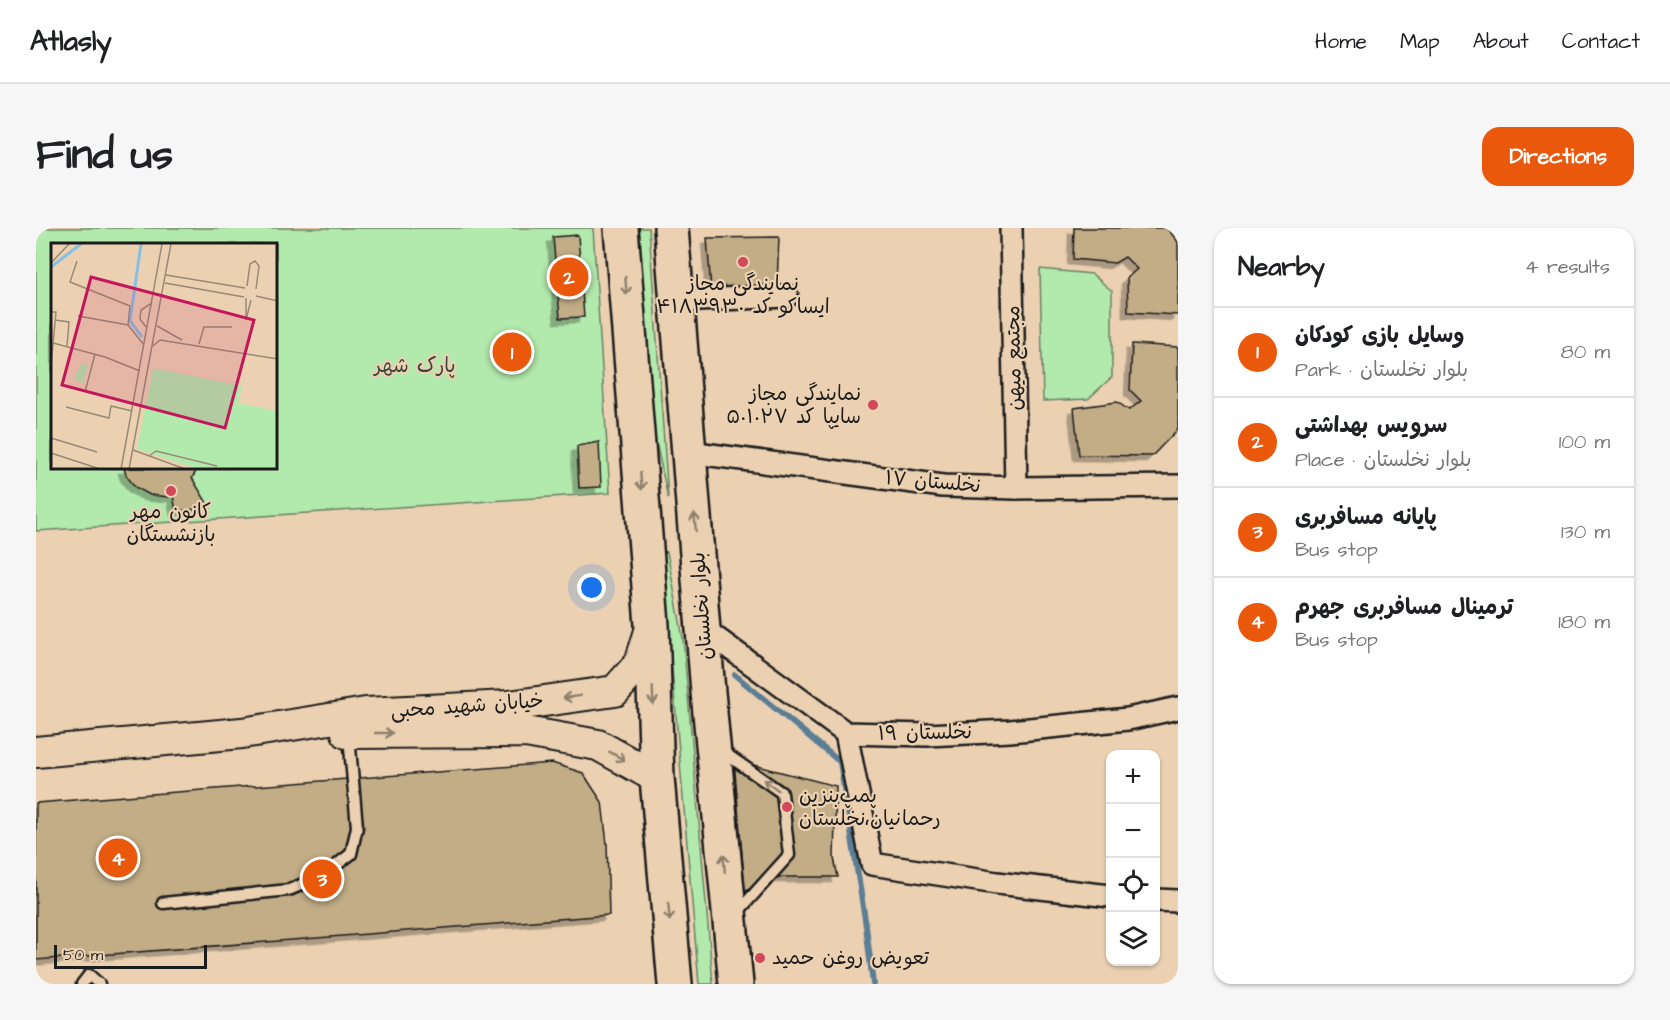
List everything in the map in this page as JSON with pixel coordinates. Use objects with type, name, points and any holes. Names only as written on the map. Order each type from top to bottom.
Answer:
[{"type":"main road","points":[[621,228],[652,625],[657,778],[675,984]]},
{"type":"main road","name":"بلوار نخلستان","points":[[671,228],[713,744],[736,984]]},
{"type":"main road","name":"خیابان شهید محبی","points":[[36,752],[242,733],[366,713],[509,706],[615,691],[640,663],[652,625]]},
{"type":"main road","name":"خیابان شهید محبی","points":[[242,733],[526,732],[598,745],[657,778]]},
{"type":"street","name":"مجتمع میهن","points":[[1011,228],[1016,488]]},
{"type":"street","points":[[677,301],[787,297]]},
{"type":"street","name":"نخلستان ۱۷","points":[[689,452],[942,486],[1016,488],[1178,486]]},
{"type":"street","points":[[705,630],[846,733],[872,864],[997,883],[1106,896]]},
{"type":"street","name":"نخلستان ۱۹","points":[[846,733],[927,735],[1010,731],[1128,719],[1178,708]]},
{"type":"street","points":[[1160,900],[1178,901]]},
{"type":"lane","points":[[163,903],[290,890],[322,876],[351,854],[357,827],[349,733]]},
{"type":"lane","points":[[713,744],[782,793],[789,855],[730,921]]},
{"type":"lane","points":[[82,984],[89,975],[99,984]]},
{"type":"green space","name":"پارک شهر","points":[[36,228],[593,228],[610,493],[36,531]]},
{"type":"green space","points":[[636,228],[649,228],[668,498],[654,433]]},
{"type":"green space","points":[[1040,269],[1092,274],[1112,291],[1112,377],[1088,399],[1043,401]]},
{"type":"green space","points":[[662,552],[667,552],[683,638],[713,984],[699,984]]},
{"type":"building","points":[[1074,228],[1167,228],[1178,242],[1178,315],[1128,312],[1127,278],[1137,269],[1125,257],[1115,263],[1073,259]]},
{"type":"building","points":[[578,235],[584,317],[560,318],[553,237]]},
{"type":"building","name":"نمایندگی مجاز ایساکو کد ۴۱۸۳۹۳۰","points":[[779,237],[777,285],[711,289],[707,238]]},
{"type":"building","points":[[1132,344],[1178,347],[1178,429],[1152,456],[1079,455],[1074,408],[1117,402],[1129,410],[1141,401],[1130,390]]},
{"type":"building","points":[[599,442],[601,487],[579,488],[577,446]]},
{"type":"building","name":"کانون مهر بازنشستگان","points":[[125,470],[197,470],[192,478],[210,508],[176,511],[173,495],[169,497],[150,495],[135,487]]},
{"type":"building","name":"پمپ‌بنزین رحمانیان،نخلستان","points":[[734,760],[836,786],[834,858],[838,877],[780,877],[745,891]]},
{"type":"building","points":[[552,763],[583,773],[602,802],[607,844],[609,915],[36,960],[36,803]]},
{"type":"waterway","points":[[735,675],[840,762],[873,984]]},
{"type":"place","name":"نمایندگی مجاز ایساکو کد ۴۱۸۳۹۳۰","points":[[743,262]]},
{"type":"place","name":"سرویس بهداشتی","points":[[569,277]]},
{"type":"place","name":"وسایل بازی کودکان","points":[[512,352]]},
{"type":"place","name":"نمایندگی مجاز سایپا کد ۵۰۱۰۲۷","points":[[873,405]]},
{"type":"place","name":"کانون مهر بازنشستگان","points":[[171,491]]},
{"type":"place","name":"پمپ‌بنزین رحمانیان،نخلستان","points":[[787,807]]},
{"type":"place","name":"ترمینال مسافربری جهرم","points":[[118,858]]},
{"type":"place","name":"پایانه مسافربری","points":[[322,879]]},
{"type":"place","name":"تعویض روغن حمید","points":[[760,958]]}]
